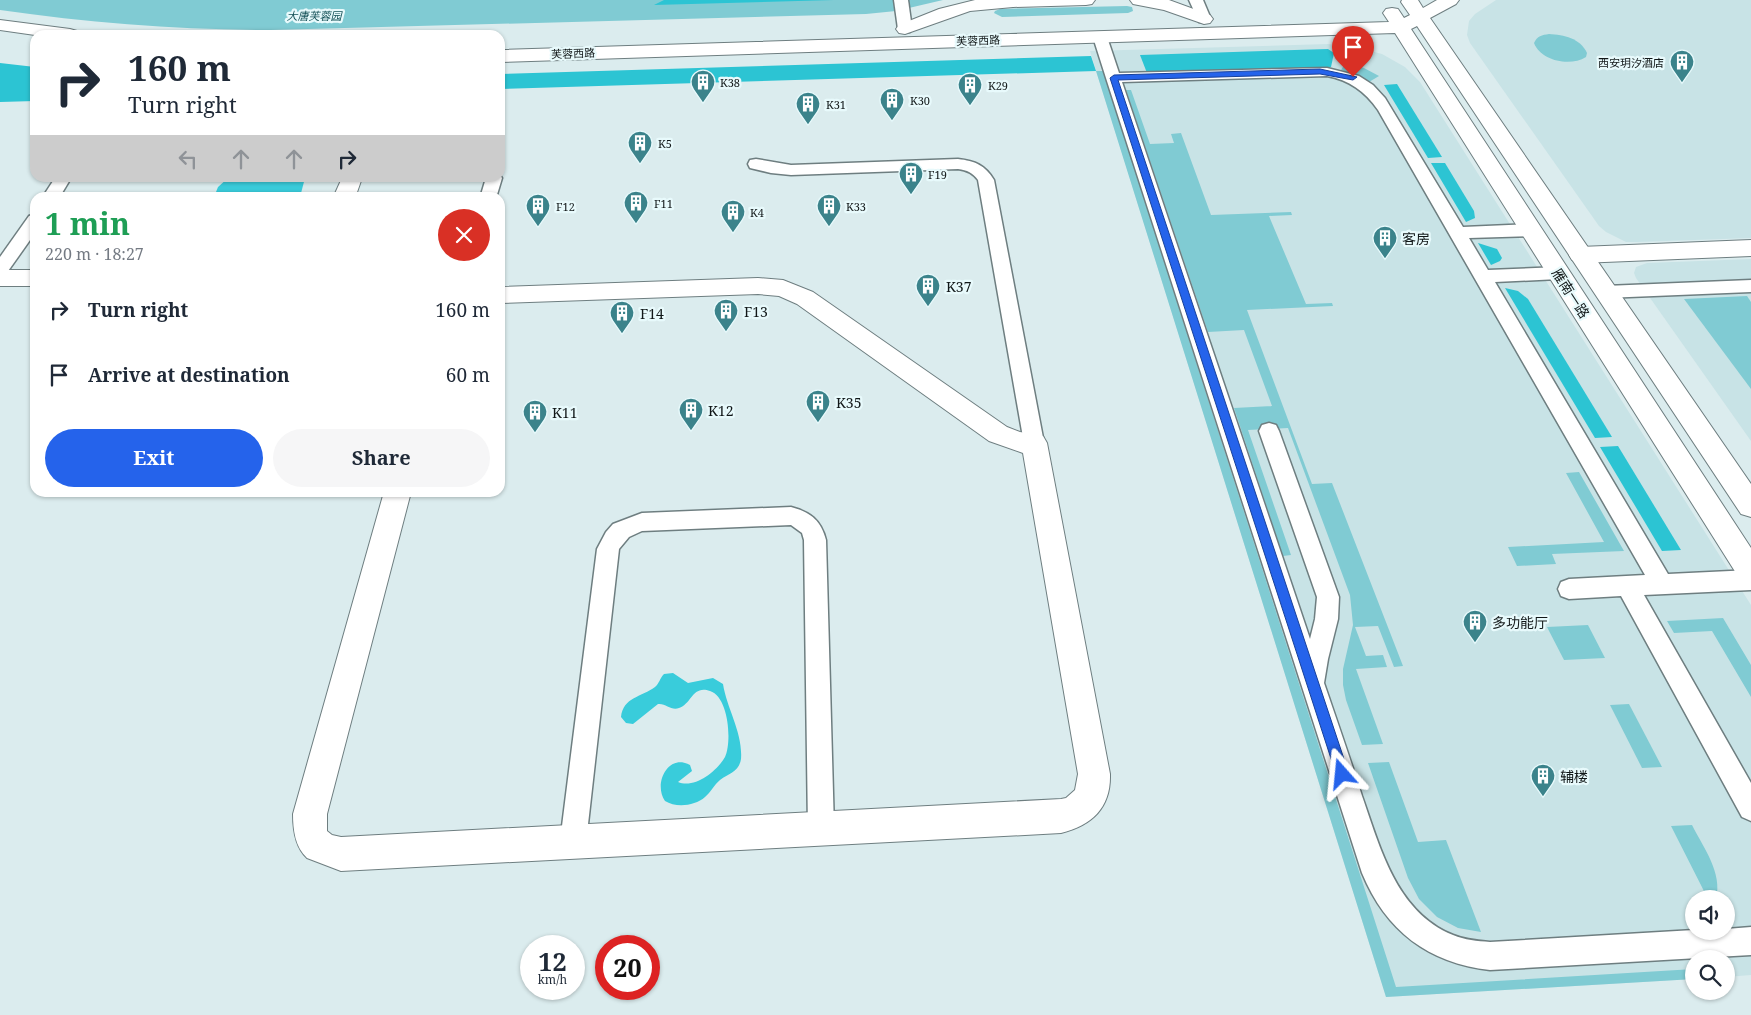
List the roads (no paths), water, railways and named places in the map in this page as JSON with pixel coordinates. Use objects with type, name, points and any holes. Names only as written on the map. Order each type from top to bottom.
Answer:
[{"type":"main road","points":[[905,29],[943,13],[971,6],[1011,2],[1086,0]]},
{"type":"main road","points":[[1139,0],[1168,6],[1204,19]]},
{"type":"main road","name":"芙蓉西路","points":[[505,56],[1100,37],[1406,11],[1450,0]]},
{"type":"main road","name":"芙蓉西路","points":[[505,40],[905,29],[1406,11]]},
{"type":"main road","name":"雁南一路","points":[[1406,11],[1531,230],[1751,572]]},
{"type":"main road","name":"雁南一路","points":[[1406,11],[1580,255],[1751,506]]},
{"type":"main road","points":[[0,25],[35,30]]},
{"type":"main road","points":[[1580,255],[1751,248]]},
{"type":"main road","points":[[0,278],[30,278]]},
{"type":"main road","points":[[397,497],[310,814],[309,830],[314,843],[326,851],[341,854],[1061,816],[1068,815],[1082,808],[1092,796],[1094,774],[1034,443],[1018,442],[998,434],[805,298],[783,288],[758,286],[505,295]]},
{"type":"lane","points":[[901,0],[905,29]]},
{"type":"lane","points":[[1196,0],[1204,19]]},
{"type":"lane","points":[[1100,37],[1375,873],[1389,898],[1403,916],[1419,931],[1437,943],[1464,954],[1490,956],[1751,941]]},
{"type":"lane","points":[[1114,78],[1320,72],[1353,77],[1370,89],[1381,103],[1458,233],[1662,584]]},
{"type":"lane","points":[[756,164],[776,169],[791,170],[958,164],[968,165],[983,174],[986,180],[1034,443]]},
{"type":"lane","points":[[0,270],[30,227]]},
{"type":"lane","points":[[1458,233],[1531,230]]},
{"type":"lane","points":[[1483,276],[1559,273]]},
{"type":"lane","points":[[1605,292],[1751,286]]},
{"type":"lane","points":[[1269,430],[1328,597],[1328,620],[1317,656],[1314,676],[1318,700]]},
{"type":"lane","points":[[573,842],[608,549],[612,539],[619,530],[630,524],[642,522],[790,516],[802,519],[813,530],[815,540],[821,828]]},
{"type":"lane","points":[[1569,589],[1751,580]]},
{"type":"lane","points":[[1627,586],[1751,808]]},
{"type":"place","name":"西安玥汐酒店","points":[[1682,83]]},
{"type":"place","name":"K38","points":[[703,103]]},
{"type":"place","name":"K29","points":[[970,106]]},
{"type":"place","name":"K30","points":[[892,121]]},
{"type":"place","name":"K31","points":[[808,125]]},
{"type":"place","name":"K5","points":[[640,164]]},
{"type":"place","name":"F19","points":[[911,195]]},
{"type":"place","name":"F11","points":[[636,224]]},
{"type":"place","name":"F12","points":[[538,227]]},
{"type":"place","name":"K33","points":[[829,227]]},
{"type":"place","name":"K4","points":[[733,233]]},
{"type":"place","name":"客房","points":[[1385,259]]},
{"type":"place","name":"K37","points":[[928,307]]},
{"type":"place","name":"F13","points":[[726,332]]},
{"type":"place","name":"F14","points":[[622,334]]},
{"type":"place","name":"K35","points":[[818,423]]},
{"type":"place","name":"K12","points":[[691,431]]},
{"type":"place","name":"K11","points":[[535,433]]},
{"type":"place","name":"多功能厅","points":[[1475,643]]},
{"type":"place","name":"辅楼","points":[[1543,797]]},
{"type":"park label","name":"大唐芙蓉园","points":[[314,15]]}]
